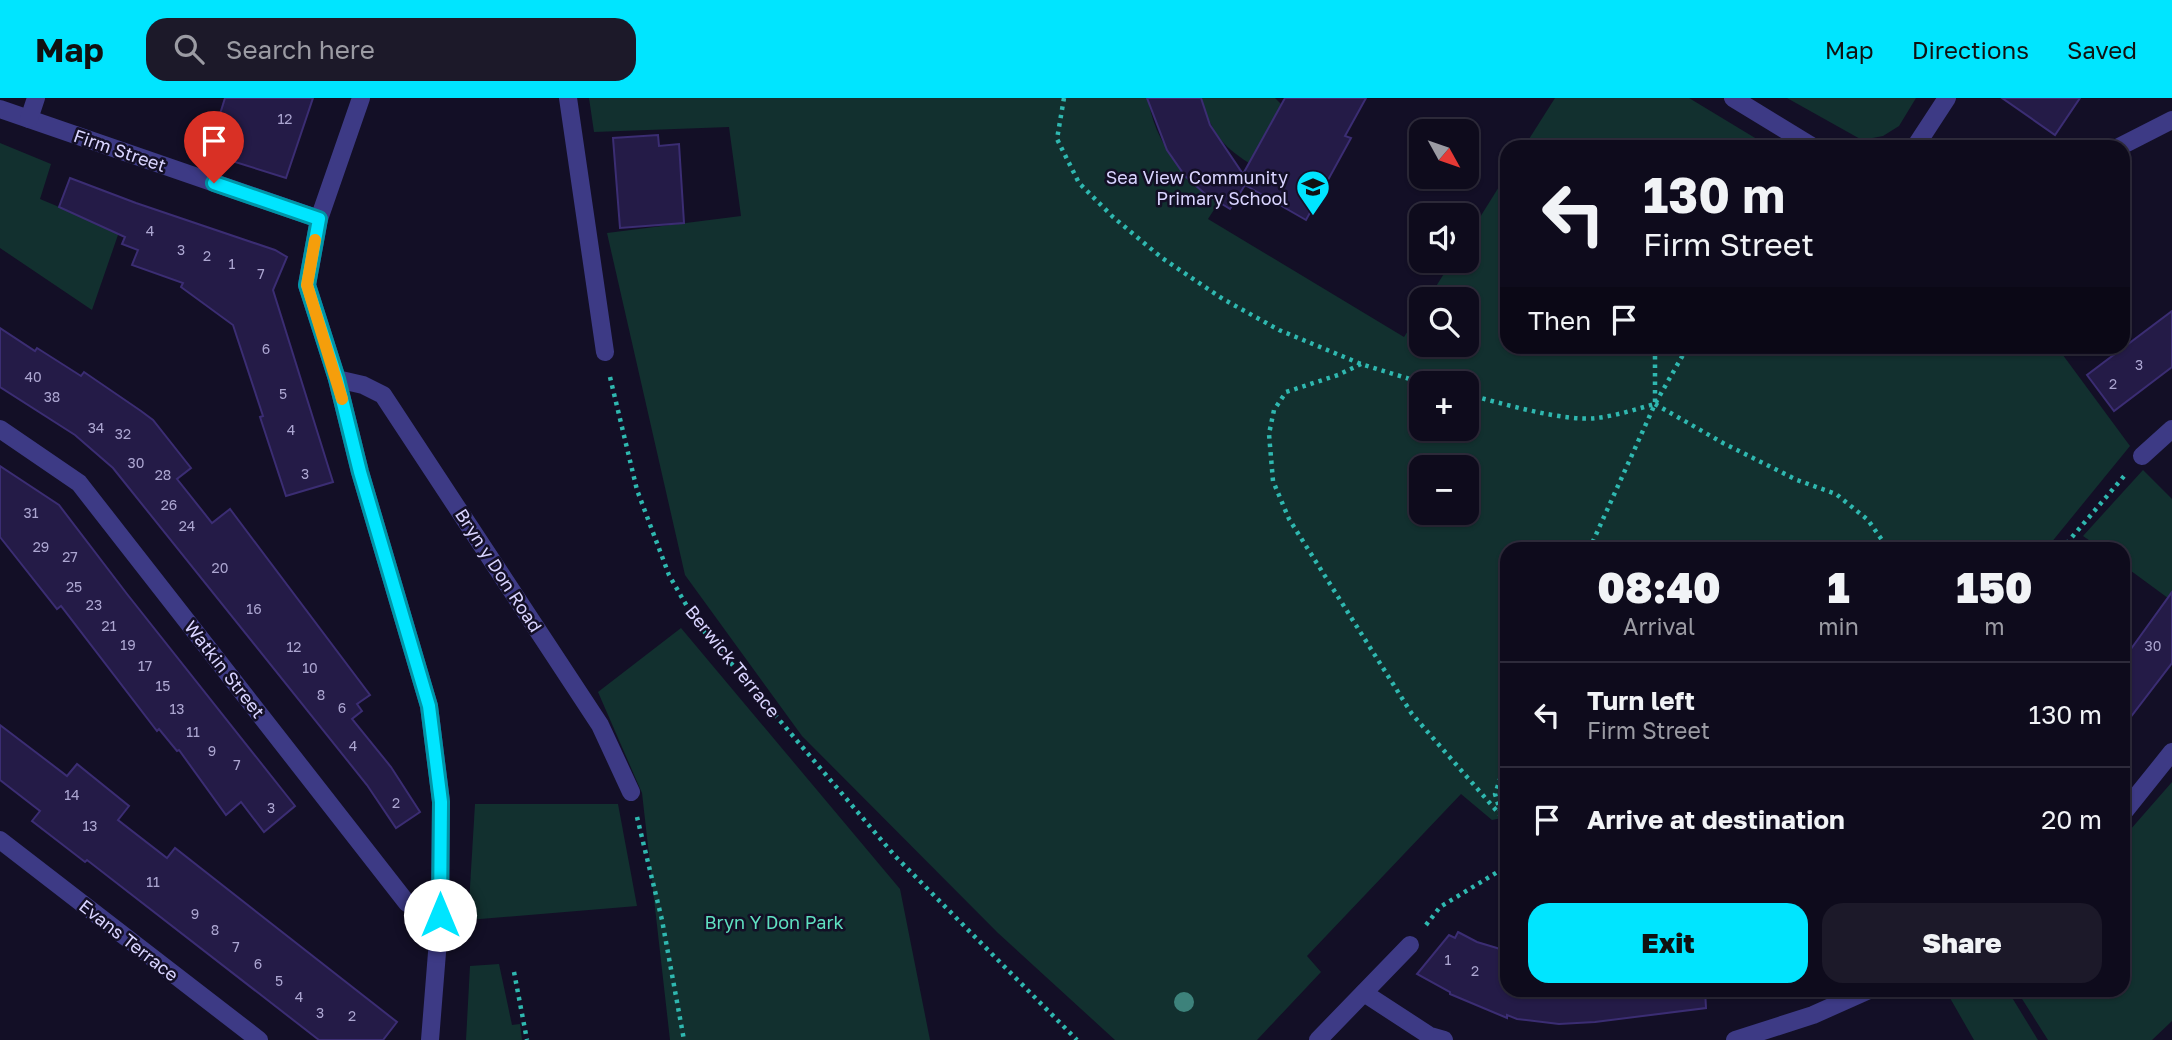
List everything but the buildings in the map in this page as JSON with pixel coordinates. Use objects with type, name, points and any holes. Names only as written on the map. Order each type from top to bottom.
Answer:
[{"type":"street","points":[[29,119],[36,98]]},
{"type":"street","points":[[360,98],[319,219],[307,285],[337,379],[360,472],[429,706],[441,802],[440,915],[430,1040]]},
{"type":"street","points":[[568,98],[605,352]]},
{"type":"street","points":[[1733,98],[1802,140]]},
{"type":"street","points":[[1920,140],[1947,98]]},
{"type":"street","name":"Firm Street","points":[[0,109],[319,219]]},
{"type":"street","points":[[2130,141],[2172,120]]},
{"type":"street","name":"Bryn y Don Road","points":[[337,379],[363,385],[383,395],[600,725],[631,792]]},
{"type":"street","name":"Watkin Street","points":[[0,429],[79,483],[407,903],[423,912],[440,915]]},
{"type":"street","points":[[2141,456],[2172,429]]},
{"type":"street","points":[[2130,804],[2172,752]]},
{"type":"street","name":"Evans Terrace","points":[[0,840],[259,1040]]},
{"type":"street","points":[[1318,1040],[1410,945]]},
{"type":"street","points":[[1363,993],[1430,1036],[1444,1040]]},
{"type":"street","points":[[1735,1040],[1813,1015],[1853,997]]},
{"type":"path","points":[[1064,98],[1056,139],[1079,183],[1113,217],[1161,258],[1223,299],[1279,330],[1361,364],[1409,379]]},
{"type":"path","name":"Berwick Terrace","points":[[605,352],[637,490],[669,575],[696,622],[895,856],[1077,1040]]},
{"type":"path","points":[[1655,354],[1656,404]]},
{"type":"path","points":[[1592,542],[1656,404],[1684,354]]},
{"type":"path","points":[[1361,364],[1338,375],[1286,392],[1274,410],[1269,434],[1273,481],[1289,519],[1412,714],[1500,815]]},
{"type":"path","points":[[1479,397],[1553,414],[1594,419],[1656,404],[1723,443],[1797,480],[1836,494],[1868,520],[1883,542]]},
{"type":"path","points":[[2068,542],[2141,456]]},
{"type":"path","points":[[1500,779],[1495,794],[1500,810]]},
{"type":"path","points":[[631,792],[662,920],[684,1040]]},
{"type":"path","points":[[1410,945],[1440,907],[1500,870]]},
{"type":"path","points":[[514,972],[527,1040]]},
{"type":"green space","points":[[589,98],[1148,98],[1157,129],[1172,158],[1194,182],[1219,202],[1208,219],[1404,337],[1409,329],[1409,357],[1479,357],[1479,287],[1436,287],[1444,273],[1479,273],[1479,219],[1500,185],[1500,354],[2062,354],[2130,446],[2052,542],[1500,542],[1500,818],[1492,820],[1461,794],[1307,956],[1321,972],[1257,1040],[1115,1040],[998,933],[802,736],[685,575],[607,233],[741,216],[729,127],[594,132]]},
{"type":"green space","points":[[1201,98],[1275,98],[1281,104],[1249,163],[1218,136]]},
{"type":"green space","points":[[1555,98],[1689,98],[1758,140],[1528,140]]},
{"type":"green space","points":[[1787,98],[1916,98],[1899,126],[1883,136],[1862,140]]},
{"type":"green space","points":[[0,143],[51,164],[40,199],[119,232],[92,310],[0,248]]},
{"type":"green space","points":[[2143,470],[2172,499],[2172,601],[2130,570],[2130,542],[2092,542],[2083,536]]},
{"type":"green space","name":"Bryn Y Don Park","points":[[681,628],[900,889],[930,1040],[670,1040],[642,793],[598,692]]},
{"type":"green space","points":[[2172,782],[2172,1021],[2152,1040],[2048,1040],[2021,997],[2130,997],[2130,830]]},
{"type":"green space","points":[[475,804],[618,804],[637,906],[468,920]]},
{"type":"green space","points":[[499,964],[512,1025],[520,1024],[522,1040],[466,1040],[470,966]]},
{"type":"green space","points":[[1949,997],[2012,997],[2038,1040],[1974,1040]]},
{"type":"slow traffic","points":[[315,240],[307,285],[342,399]]},
{"type":"place","name":"Sea View Community Primary School","points":[[1313,217]]},
{"type":"route","points":[[214,183],[319,219],[307,285],[337,379],[360,472],[429,706],[441,802],[440,915]]}]
